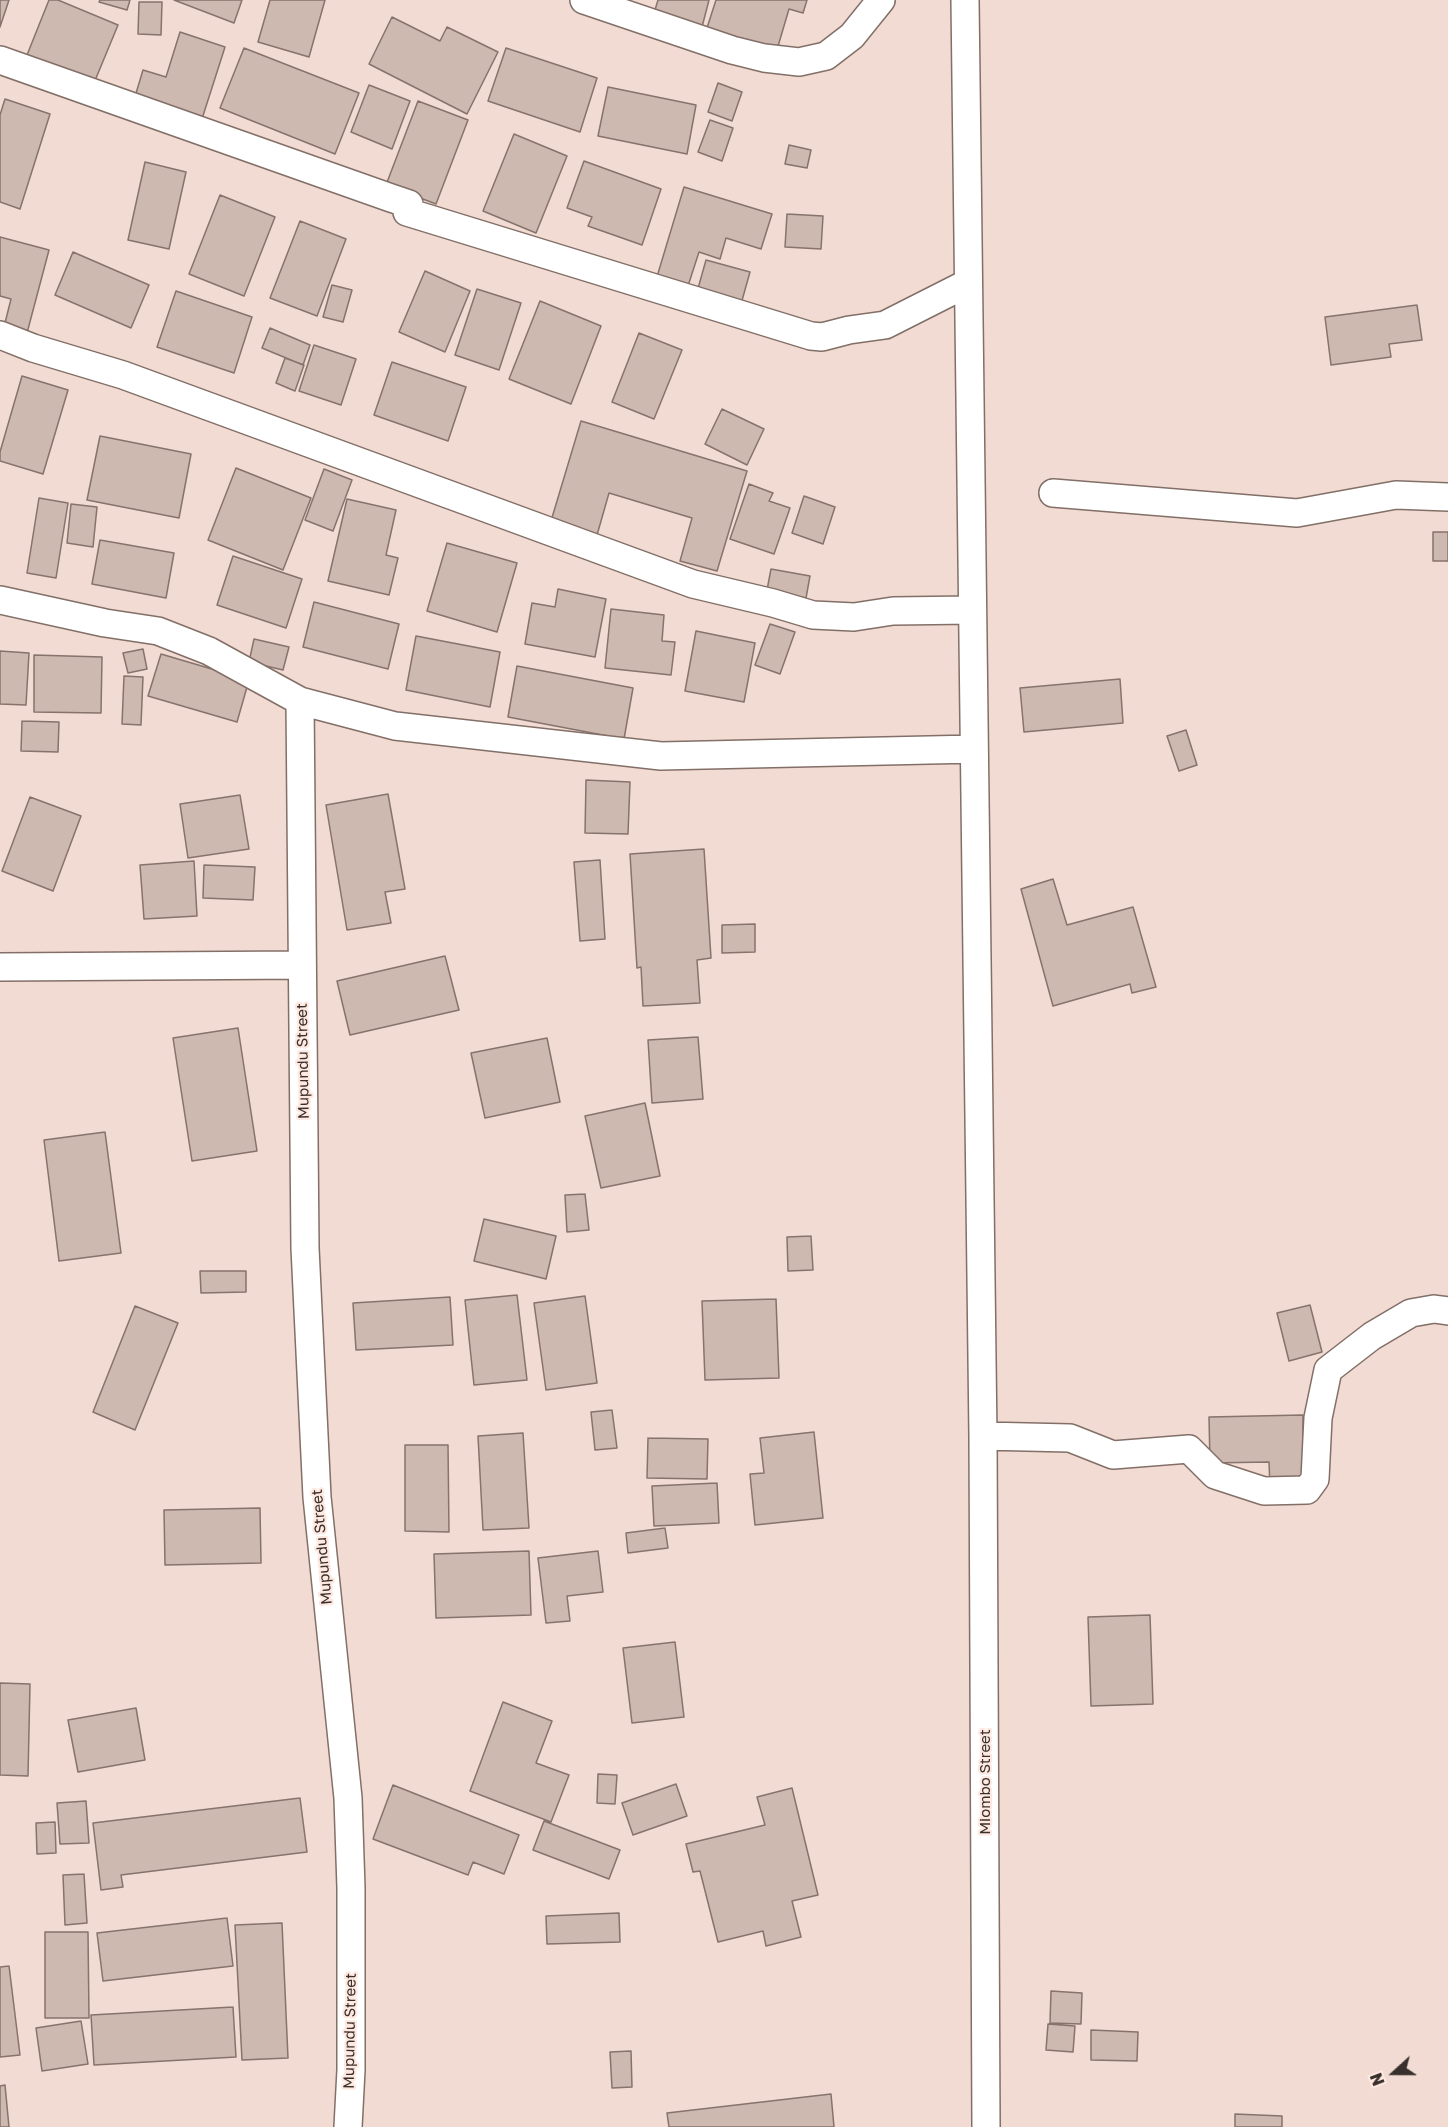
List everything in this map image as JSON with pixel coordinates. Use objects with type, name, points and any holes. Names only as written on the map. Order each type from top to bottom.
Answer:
[{"type":"street","points":[[584,0],[732,50],[764,58],[799,62],[826,56],[852,36],[882,0]]},
{"type":"street","name":"Miombo Street","points":[[965,0],[983,1436],[986,2127]]},
{"type":"street","points":[[0,60],[409,204],[407,212],[811,336],[822,337],[849,330],[885,325],[968,283]]},
{"type":"street","points":[[0,335],[33,348],[123,375],[693,584],[813,615],[854,617],[893,611],[972,610]]},
{"type":"street","points":[[1053,493],[1297,513],[1396,495],[1448,497]]},
{"type":"street","points":[[0,600],[105,623],[158,631],[209,651],[300,701],[395,726],[661,756],[974,749]]},
{"type":"street","name":"Mupundu Street","points":[[300,701],[305,1248],[317,1497],[348,1798],[351,1888],[351,2070],[348,2127]]},
{"type":"street","points":[[0,967],[302,965]]},
{"type":"street","points":[[983,1436],[1070,1438],[1113,1455],[1189,1449],[1215,1475],[1264,1491],[1307,1490],[1315,1479],[1318,1418],[1328,1370],[1372,1336],[1411,1313],[1434,1309],[1448,1311]]},
{"type":"building","points":[[0,0],[9,0],[0,27]]},
{"type":"building","points":[[49,0],[58,0],[118,25],[94,83],[27,55]]},
{"type":"building","points":[[100,0],[130,0],[127,10],[99,2]]},
{"type":"building","points":[[174,0],[242,0],[234,23]]},
{"type":"building","points":[[270,0],[325,0],[309,57],[258,42]]},
{"type":"building","points":[[658,0],[709,0],[702,27],[654,13]]},
{"type":"building","points":[[716,0],[807,0],[803,13],[789,9],[776,53],[706,31]]},
{"type":"building","points":[[139,2],[162,2],[161,35],[138,34]]},
{"type":"building","points":[[392,17],[440,41],[447,27],[498,52],[467,114],[369,64]]},
{"type":"building","points":[[180,32],[225,47],[201,122],[134,100],[143,70],[166,77]]},
{"type":"building","points":[[244,48],[359,93],[335,154],[220,108]]},
{"type":"building","points":[[506,48],[597,78],[580,132],[488,101]]},
{"type":"building","points":[[718,83],[742,92],[732,121],[708,112]]},
{"type":"building","points":[[369,85],[410,101],[392,149],[351,132]]},
{"type":"building","points":[[608,87],[696,105],[687,154],[598,136]]},
{"type":"building","points":[[5,99],[50,114],[20,209],[0,202],[0,115]]},
{"type":"building","points":[[418,101],[468,120],[436,204],[386,185]]},
{"type":"building","points":[[710,120],[733,128],[722,161],[698,152]]},
{"type":"building","points":[[514,134],[567,156],[536,233],[483,211]]},
{"type":"building","points":[[789,145],[811,150],[807,168],[785,164]]},
{"type":"building","points":[[584,161],[661,189],[642,245],[588,226],[592,217],[567,208]]},
{"type":"building","points":[[145,162],[186,172],[169,249],[128,240]]},
{"type":"building","points":[[684,187],[772,214],[761,249],[726,238],[720,259],[699,252],[687,289],[656,280]]},
{"type":"building","points":[[220,195],[275,217],[244,296],[189,274]]},
{"type":"building","points":[[787,214],[823,216],[821,249],[785,247]]},
{"type":"building","points":[[300,221],[346,239],[317,316],[270,298]]},
{"type":"building","points":[[0,237],[49,250],[27,333],[4,327],[11,299],[0,296]]},
{"type":"building","points":[[73,252],[149,285],[131,328],[55,295]]},
{"type":"building","points":[[706,260],[750,272],[741,304],[697,292]]},
{"type":"building","points":[[425,271],[470,291],[445,352],[399,332]]},
{"type":"building","points":[[332,285],[352,290],[343,322],[323,317]]},
{"type":"building","points":[[477,289],[521,303],[499,370],[455,355]]},
{"type":"building","points":[[176,291],[252,317],[234,373],[157,347]]},
{"type":"building","points":[[540,301],[601,326],[571,404],[509,379]]},
{"type":"building","points":[[1417,305],[1422,340],[1389,344],[1391,357],[1331,365],[1325,317]]},
{"type":"building","points":[[270,328],[310,345],[303,365],[262,348]]},
{"type":"building","points":[[639,333],[682,350],[654,419],[612,402]]},
{"type":"building","points":[[314,345],[356,359],[341,405],[299,391]]},
{"type":"building","points":[[285,358],[304,365],[295,391],[276,383]]},
{"type":"building","points":[[392,362],[466,387],[448,441],[374,415]]},
{"type":"building","points":[[22,376],[68,390],[43,474],[0,461],[0,452]]},
{"type":"building","points":[[722,409],[764,429],[747,465],[705,444]]},
{"type":"building","points":[[581,421],[747,471],[717,571],[680,561],[692,518],[609,493],[597,535],[551,521]]},
{"type":"building","points":[[100,436],[191,454],[179,518],[87,500]]},
{"type":"building","points":[[236,468],[311,498],[283,570],[208,540]]},
{"type":"building","points":[[324,469],[352,480],[333,531],[305,520]]},
{"type":"building","points":[[749,484],[773,493],[769,501],[790,508],[774,554],[730,539]]},
{"type":"building","points":[[804,496],[835,507],[823,544],[792,533]]},
{"type":"building","points":[[39,498],[68,503],[56,578],[27,573]]},
{"type":"building","points":[[347,499],[396,510],[386,555],[398,558],[389,595],[328,581]]},
{"type":"building","points":[[71,504],[97,507],[93,547],[67,543]]},
{"type":"building","points":[[1433,532],[1448,532],[1448,561],[1433,561]]},
{"type":"building","points":[[100,540],[174,553],[166,598],[92,584]]},
{"type":"building","points":[[447,543],[517,563],[497,632],[427,611]]},
{"type":"building","points":[[233,556],[302,579],[286,628],[217,605]]},
{"type":"building","points":[[771,569],[810,576],[806,598],[767,590]]},
{"type":"building","points":[[558,589],[606,599],[595,657],[525,644],[532,603],[555,607]]},
{"type":"building","points":[[314,602],[399,624],[388,669],[303,647]]},
{"type":"building","points":[[611,609],[664,615],[662,641],[675,642],[671,675],[605,668]]},
{"type":"building","points":[[770,624],[795,632],[780,674],[755,665]]},
{"type":"building","points":[[696,631],[755,643],[744,702],[685,691]]},
{"type":"building","points":[[416,636],[500,652],[490,707],[406,690]]},
{"type":"building","points":[[254,639],[289,647],[283,670],[249,662]]},
{"type":"building","points":[[143,649],[147,669],[128,673],[123,653]]},
{"type":"building","points":[[0,651],[29,653],[26,705],[0,704]]},
{"type":"building","points":[[161,654],[249,680],[237,722],[148,696]]},
{"type":"building","points":[[34,655],[102,657],[101,713],[34,712]]},
{"type":"building","points":[[517,666],[633,688],[624,739],[508,717]]},
{"type":"building","points":[[124,676],[143,677],[141,725],[122,724]]},
{"type":"building","points":[[1120,679],[1123,723],[1024,732],[1020,688]]},
{"type":"building","points":[[22,721],[59,722],[58,752],[21,751]]},
{"type":"building","points":[[1186,730],[1197,765],[1179,771],[1167,736]]},
{"type":"building","points":[[586,780],[630,782],[628,834],[585,833]]},
{"type":"building","points":[[388,794],[405,889],[385,892],[391,923],[347,930],[326,805]]},
{"type":"building","points":[[240,795],[249,849],[188,858],[180,804]]},
{"type":"building","points":[[30,797],[81,816],[53,891],[2,871]]},
{"type":"building","points":[[704,849],[711,958],[697,960],[700,1003],[643,1006],[641,967],[637,968],[630,854]]},
{"type":"building","points":[[600,860],[605,939],[580,941],[574,862]]},
{"type":"building","points":[[194,861],[197,916],[144,919],[140,865]]},
{"type":"building","points":[[204,865],[255,867],[253,900],[203,898]]},
{"type":"building","points":[[1053,879],[1067,925],[1133,907],[1156,987],[1132,993],[1130,984],[1053,1006],[1021,889]]},
{"type":"building","points":[[755,924],[755,952],[722,953],[722,925]]},
{"type":"building","points":[[445,956],[459,1010],[350,1035],[337,981]]},
{"type":"building","points":[[238,1028],[257,1151],[192,1161],[173,1038]]},
{"type":"building","points":[[698,1037],[703,1099],[652,1103],[648,1040]]},
{"type":"building","points":[[547,1038],[560,1102],[485,1118],[471,1053]]},
{"type":"building","points":[[645,1103],[660,1176],[601,1188],[585,1116]]},
{"type":"building","points":[[105,1132],[121,1253],[59,1261],[44,1140]]},
{"type":"building","points":[[585,1194],[589,1230],[567,1232],[565,1195]]},
{"type":"building","points":[[484,1219],[556,1236],[546,1279],[474,1261]]},
{"type":"building","points":[[811,1236],[813,1270],[788,1271],[787,1237]]},
{"type":"building","points":[[200,1271],[246,1271],[246,1292],[201,1293]]},
{"type":"building","points":[[517,1295],[527,1380],[474,1385],[465,1300]]},
{"type":"building","points":[[585,1296],[597,1383],[546,1390],[534,1303]]},
{"type":"building","points":[[450,1297],[453,1345],[356,1350],[353,1303]]},
{"type":"building","points":[[776,1299],[779,1378],[705,1380],[702,1301]]},
{"type":"building","points":[[1310,1305],[1322,1352],[1289,1361],[1277,1313]]},
{"type":"building","points":[[135,1306],[178,1323],[135,1430],[93,1412]]},
{"type":"building","points":[[612,1410],[617,1448],[595,1450],[591,1412]]},
{"type":"building","points":[[1303,1415],[1303,1487],[1270,1487],[1269,1462],[1210,1463],[1209,1417]]},
{"type":"building","points":[[814,1432],[823,1518],[755,1525],[750,1474],[764,1473],[760,1438]]},
{"type":"building","points":[[523,1433],[529,1528],[483,1530],[478,1436]]},
{"type":"building","points":[[648,1438],[708,1439],[707,1479],[647,1478]]},
{"type":"building","points":[[405,1445],[448,1445],[449,1532],[405,1531]]},
{"type":"building","points":[[717,1483],[719,1523],[654,1526],[652,1486]]},
{"type":"building","points":[[260,1508],[261,1563],[165,1565],[164,1510]]},
{"type":"building","points":[[665,1528],[668,1548],[628,1553],[626,1533]]},
{"type":"building","points":[[529,1551],[531,1615],[436,1618],[434,1554]]},
{"type":"building","points":[[598,1551],[603,1592],[567,1596],[570,1621],[546,1623],[538,1558]]},
{"type":"building","points":[[1150,1615],[1153,1704],[1091,1706],[1088,1617]]},
{"type":"building","points":[[675,1642],[684,1717],[632,1723],[623,1648]]},
{"type":"building","points":[[0,1683],[30,1684],[28,1776],[0,1775]]},
{"type":"building","points":[[503,1702],[552,1721],[536,1763],[569,1775],[551,1822],[470,1791]]},
{"type":"building","points":[[136,1708],[145,1760],[78,1772],[68,1720]]},
{"type":"building","points":[[598,1774],[617,1775],[615,1804],[597,1803]]},
{"type":"building","points":[[676,1784],[687,1816],[633,1835],[622,1803]]},
{"type":"building","points":[[393,1785],[519,1835],[504,1874],[473,1862],[468,1875],[373,1839]]},
{"type":"building","points":[[792,1788],[818,1895],[792,1901],[801,1937],[766,1946],[763,1931],[718,1942],[700,1871],[693,1872],[686,1844],[765,1825],[757,1797]]},
{"type":"building","points":[[300,1798],[307,1852],[121,1875],[123,1887],[101,1890],[93,1823]]},
{"type":"building","points":[[86,1801],[89,1843],[60,1844],[57,1803]]},
{"type":"building","points":[[544,1821],[620,1850],[609,1879],[533,1850]]},
{"type":"building","points":[[55,1822],[56,1853],[37,1854],[36,1823]]},
{"type":"building","points":[[84,1874],[87,1923],[65,1925],[63,1875]]},
{"type":"building","points":[[619,1913],[620,1942],[547,1944],[546,1916]]},
{"type":"building","points":[[227,1918],[233,1966],[103,1981],[97,1933]]},
{"type":"building","points":[[282,1923],[288,2058],[242,2060],[235,1925]]},
{"type":"building","points":[[45,1932],[88,1932],[89,2018],[45,2018]]},
{"type":"building","points":[[9,1966],[20,2055],[0,2057],[0,1967]]},
{"type":"building","points":[[1051,1991],[1082,1993],[1081,2024],[1050,2023]]},
{"type":"building","points":[[233,2007],[236,2057],[94,2065],[91,2015]]},
{"type":"building","points":[[81,2021],[88,2064],[42,2071],[36,2028]]},
{"type":"building","points":[[1048,2024],[1075,2026],[1073,2052],[1046,2050]]},
{"type":"building","points":[[1091,2030],[1138,2032],[1137,2061],[1091,2060]]},
{"type":"building","points":[[631,2051],[632,2087],[612,2088],[610,2052]]},
{"type":"building","points":[[5,2085],[9,2127],[0,2127],[0,2086]]},
{"type":"building","points":[[831,2094],[834,2127],[669,2127],[667,2113]]},
{"type":"building","points":[[1235,2114],[1282,2116],[1282,2127],[1235,2127]]}]
